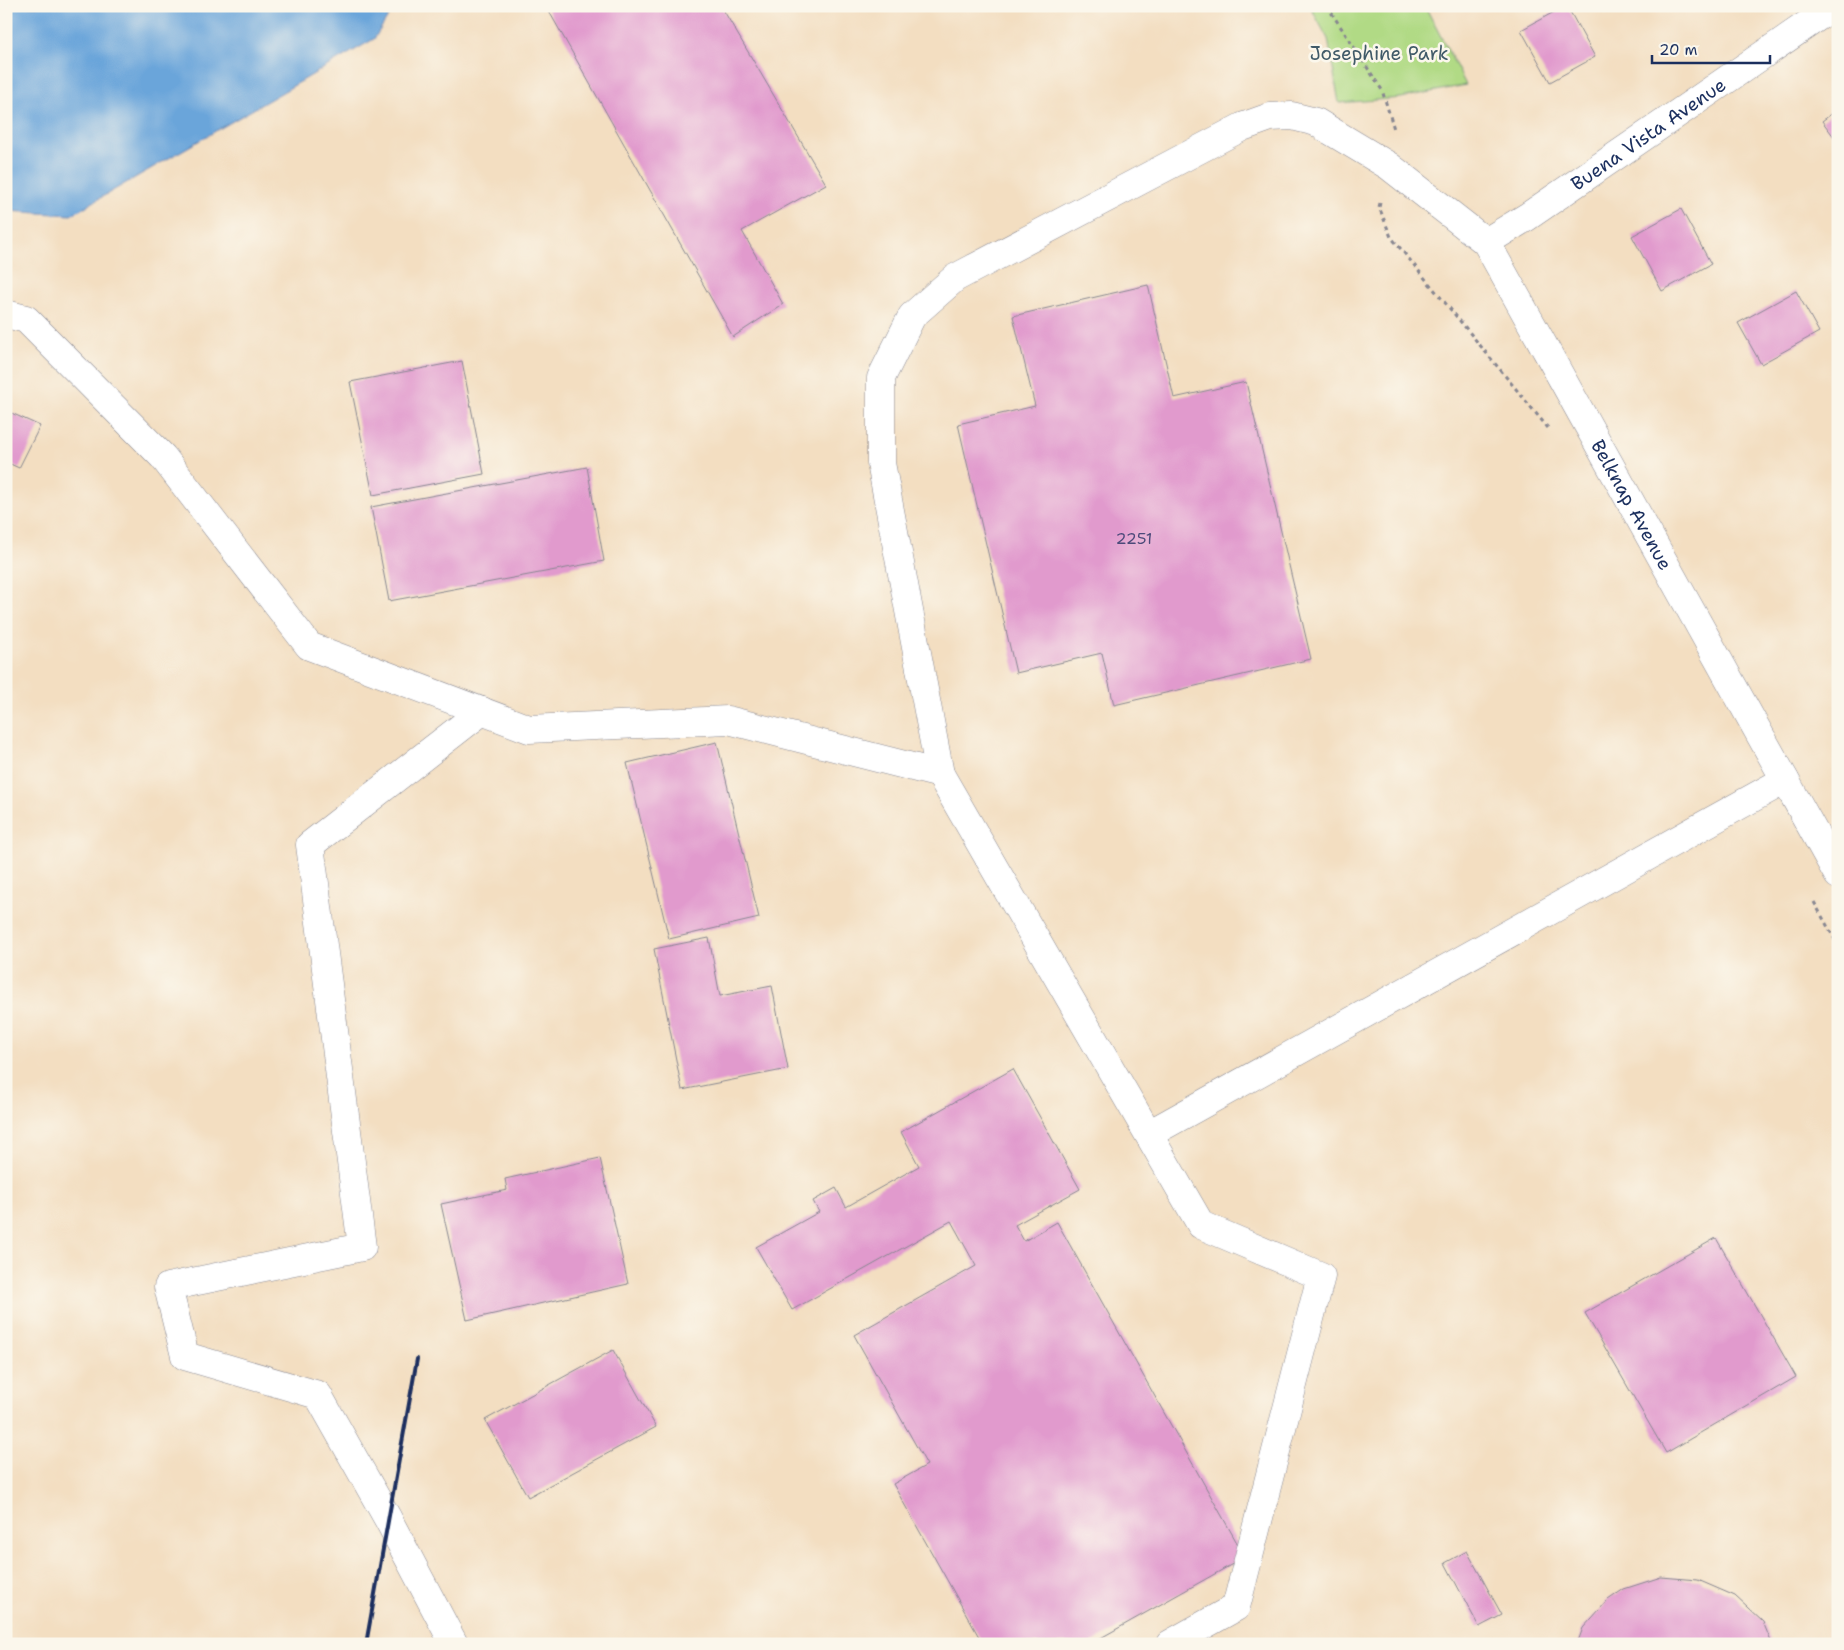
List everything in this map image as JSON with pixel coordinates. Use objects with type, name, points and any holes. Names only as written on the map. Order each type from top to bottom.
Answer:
[{"type":"street","name":"Buena Vista Avenue","points":[[1486,242],[1528,217],[1834,6]]},
{"type":"street","name":"Belknap Avenue","points":[[1170,1644],[1236,1607],[1321,1276],[1201,1225],[940,774],[881,463],[881,378],[912,316],[955,278],[1242,127],[1270,118],[1292,116],[1316,122],[1389,166],[1486,242],[1838,875]]},
{"type":"street","points":[[6,314],[26,319],[163,457],[309,646],[529,729],[728,720],[940,774]]},
{"type":"street","points":[[454,1644],[388,1518],[318,1395],[185,1356],[168,1287],[362,1248],[310,845],[482,711]]},
{"type":"street","points":[[1149,1134],[1785,780]]},
{"type":"path","points":[[1327,6],[1382,90],[1396,135],[1379,207],[1391,236],[1554,436]]},
{"type":"path","points":[[1810,896],[1838,945]]},
{"type":"green space","name":"Josephine Park","points":[[1310,6],[1425,6],[1466,85],[1401,98],[1339,103],[1328,39]]},
{"type":"water","points":[[6,6],[395,6],[374,39],[71,215],[6,211]]},
{"type":"building","points":[[546,6],[721,6],[826,184],[742,231],[783,304],[733,337]]},
{"type":"building","points":[[1567,6],[1595,57],[1550,82],[1521,30]]},
{"type":"building","points":[[1838,109],[1838,142],[1822,121]]},
{"type":"building","points":[[1681,209],[1711,264],[1662,291],[1632,236]]},
{"type":"building","points":[[1148,285],[1174,398],[1246,382],[1311,659],[1114,705],[1102,653],[1016,673],[958,424],[1035,406],[1013,316]]},
{"type":"building","points":[[1796,291],[1819,332],[1761,364],[1738,323]]},
{"type":"building","points":[[462,361],[484,474],[373,495],[350,382]]},
{"type":"building","points":[[7,411],[40,426],[19,468],[6,462]]},
{"type":"building","points":[[587,467],[604,561],[389,601],[371,507]]},
{"type":"building","points":[[717,742],[759,918],[669,939],[627,763]]},
{"type":"building","points":[[709,938],[720,996],[772,986],[788,1069],[682,1090],[654,949]]},
{"type":"building","points":[[1013,1069],[1080,1189],[1015,1225],[1024,1241],[1057,1222],[1245,1557],[1090,1644],[983,1644],[893,1484],[927,1465],[854,1335],[976,1266],[951,1221],[792,1310],[756,1247],[819,1212],[813,1201],[836,1188],[846,1207],[919,1166],[901,1132]]},
{"type":"building","points":[[600,1158],[628,1284],[467,1320],[441,1204],[507,1190],[505,1179]]},
{"type":"building","points":[[1716,1238],[1796,1377],[1666,1453],[1585,1313]]},
{"type":"building","points":[[613,1350],[656,1427],[528,1497],[485,1420]]},
{"type":"building","points":[[1467,1551],[1502,1615],[1479,1627],[1445,1563]]},
{"type":"building","points":[[1661,1577],[1698,1580],[1735,1596],[1763,1622],[1772,1644],[1577,1644],[1583,1628],[1608,1600],[1624,1589]]},
{"type":"railway","points":[[366,1644],[417,1359]]}]
